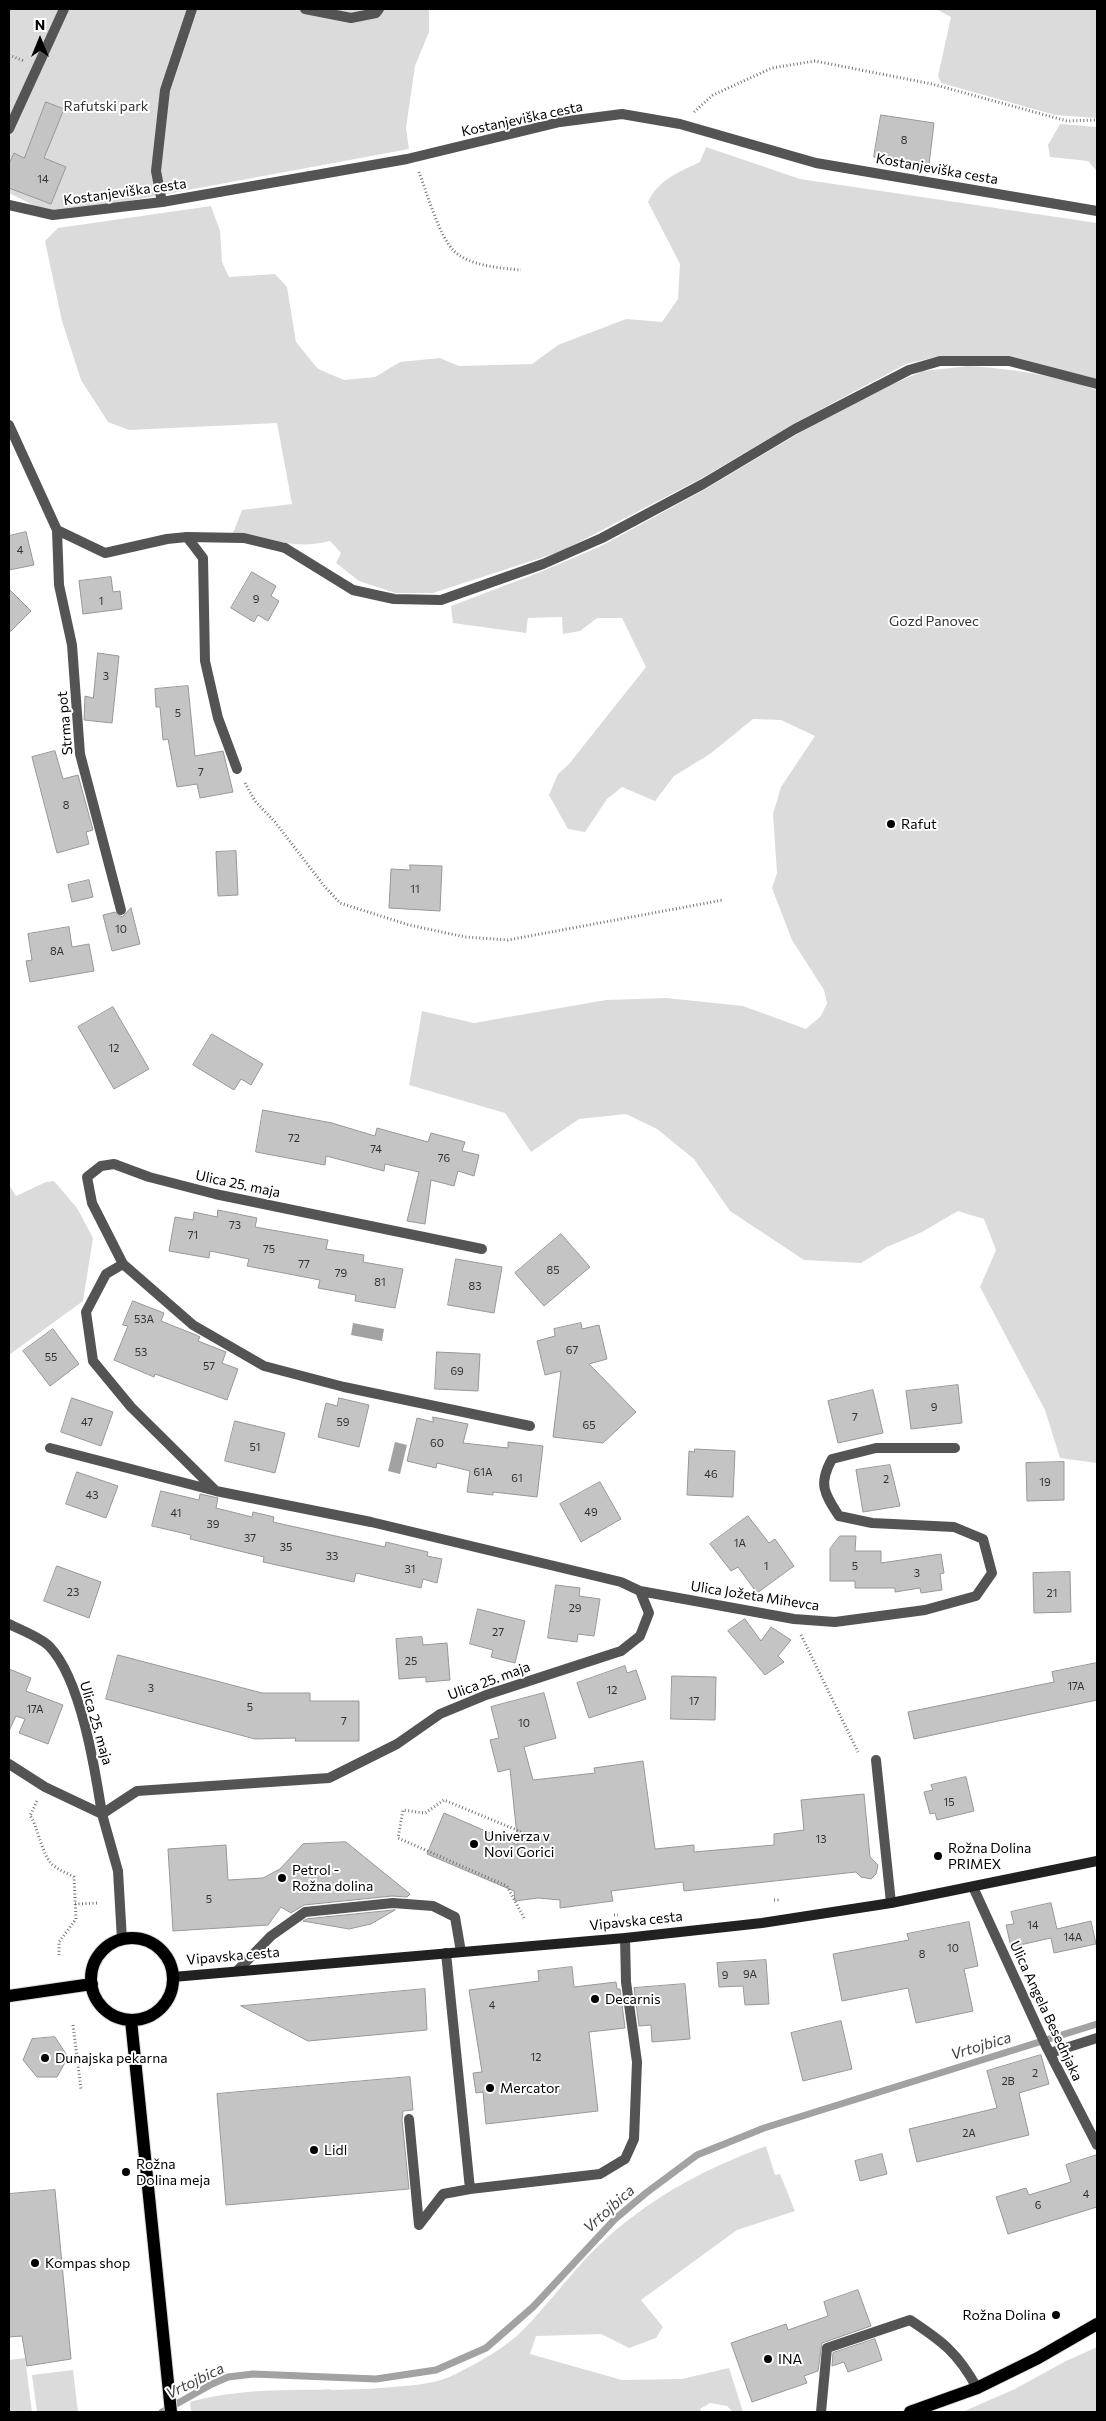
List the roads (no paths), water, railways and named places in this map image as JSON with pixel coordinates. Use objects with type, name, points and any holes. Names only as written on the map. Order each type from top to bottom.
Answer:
[{"type":"main road","name":"Vipavska cesta","points":[[173,1977],[625,1938],[762,1923],[891,1903],[1097,1861]]},
{"type":"main road","points":[[122,1940],[146,1941],[157,1946],[171,1966],[173,1977],[172,1990],[166,2003],[157,2012],[144,2018],[131,2020],[109,2013],[95,1996],[92,1984],[92,1973],[102,1952],[122,1940]]},
{"type":"main road","points":[[9,1996],[92,1984]]},
{"type":"main road","points":[[131,2020],[171,2412]]},
{"type":"main road","points":[[910,2412],[977,2388],[1038,2358],[1097,2324]]},
{"type":"street","points":[[9,129],[64,9]]},
{"type":"street","points":[[162,202],[156,171],[165,90],[192,9]]},
{"type":"street","points":[[305,9],[351,18],[376,13],[379,9]]},
{"type":"street","name":"Kostanjeviška cesta","points":[[9,205],[53,215],[162,202],[414,157],[560,122],[622,114],[680,124],[816,163],[1097,211]]},
{"type":"street","points":[[57,530],[105,553],[188,536],[244,538],[285,548],[353,590],[394,599],[441,600],[543,564],[602,538],[703,484],[795,428],[908,370],[940,361],[1009,361],[1097,384]]},
{"type":"street","name":"Strma pot","points":[[9,425],[57,530],[59,585],[72,645],[80,754],[121,910]]},
{"type":"street","points":[[188,536],[203,558],[206,661],[218,718],[237,769]]},
{"type":"street","name":"Ulica 25. maja","points":[[482,1249],[215,1194],[149,1177],[114,1164],[101,1166],[87,1177],[92,1203],[123,1264],[194,1325],[264,1366],[344,1387],[530,1426]]},
{"type":"street","points":[[123,1264],[106,1274],[86,1312],[93,1361],[131,1407],[216,1491]]},
{"type":"street","points":[[50,1448],[216,1491],[371,1522],[621,1582],[640,1591]]},
{"type":"street","name":"Ulica Jožeta Mihevca","points":[[640,1591],[794,1619],[835,1622],[926,1610],[976,1596],[992,1573],[983,1540],[954,1527],[872,1523],[839,1516],[824,1493],[824,1473],[832,1459],[876,1448],[955,1448]]},
{"type":"street","name":"Ulica 25. maja","points":[[9,1624],[49,1646],[68,1675],[91,1746],[102,1814],[137,1791],[329,1778],[397,1744],[440,1714],[486,1694],[621,1651],[640,1636],[649,1613],[640,1591]]},
{"type":"street","points":[[876,1760],[891,1903]]},
{"type":"street","points":[[9,1764],[45,1787],[102,1814],[118,1871],[122,1940]]},
{"type":"street","name":"Ulica Angela Besednjaka","points":[[973,1887],[1048,2050],[1097,2145]]},
{"type":"street","points":[[238,1970],[271,1936],[305,1912],[393,1903],[433,1906],[455,1917],[461,1952]]},
{"type":"street","points":[[409,2119],[419,2225],[443,2194],[470,2188],[600,2174],[625,2159],[634,2139],[637,2062],[626,1982],[625,1938]]},
{"type":"street","points":[[446,1954],[470,2188]]},
{"type":"street","points":[[1048,2050],[1097,2038]]},
{"type":"street","points":[[821,2412],[827,2348],[910,2320],[942,2341],[964,2365],[977,2388]]},
{"type":"waterway","name":"Vrtojbica","points":[[162,2412],[228,2377],[253,2374],[376,2379],[436,2370],[486,2348],[533,2307],[615,2219],[697,2155],[764,2128],[1097,2024]]},
{"type":"place","name":"Rafut","points":[[891,824]]},
{"type":"place","name":"Univerza v Novi Gorici","points":[[474,1844]]},
{"type":"place","name":"Rožna Dolina PRIMEX","points":[[938,1856]]},
{"type":"place","name":"Petrol - Rožna dolina","points":[[282,1878]]},
{"type":"place","name":"Decarnis","points":[[595,1999]]},
{"type":"place","name":"Dunajska pekarna","points":[[45,2058]]},
{"type":"place","name":"Mercator","points":[[490,2088]]},
{"type":"place","name":"Lidl","points":[[314,2150]]},
{"type":"place","name":"Rožna Dolina meja","points":[[126,2172]]},
{"type":"place","name":"Kompas shop","points":[[35,2263]]},
{"type":"place","name":"Rožna Dolina","points":[[1056,2315]]},
{"type":"place","name":"INA","points":[[768,2359]]},
{"type":"park label","name":"Rafutski park","points":[[106,106]]},
{"type":"park label","name":"Gozd Panovec","points":[[934,621]]}]
